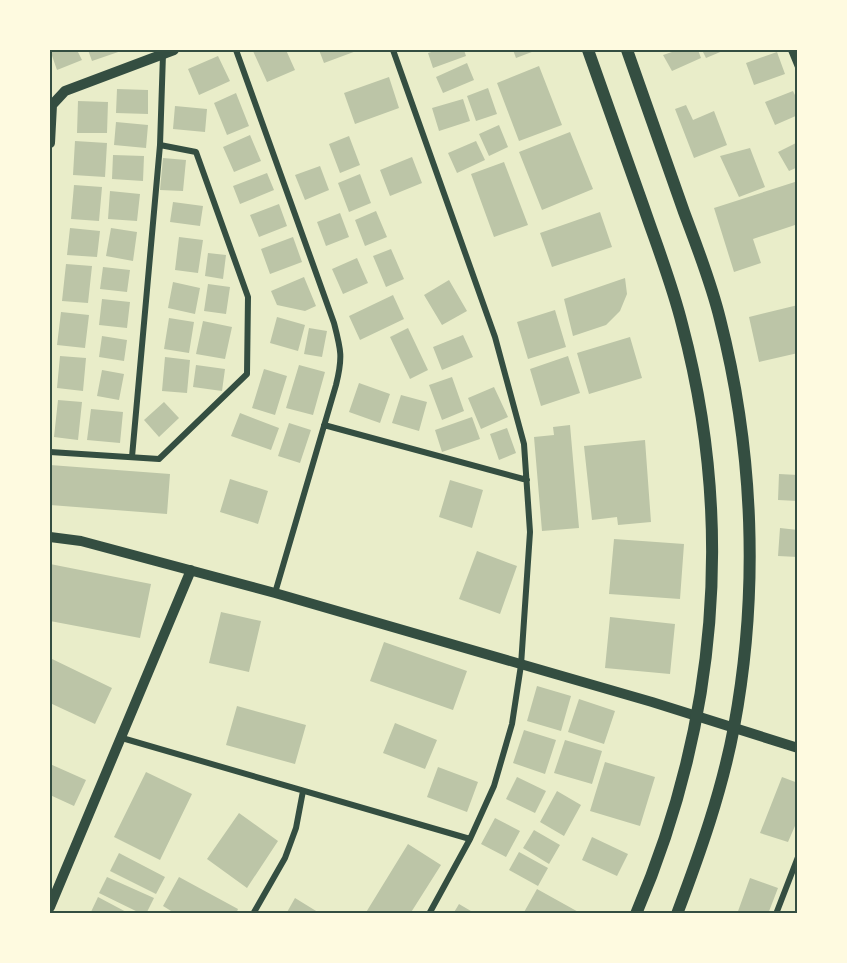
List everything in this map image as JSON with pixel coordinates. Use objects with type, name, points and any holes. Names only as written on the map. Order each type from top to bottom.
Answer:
[{"type":"main road","points":[[588,50],[665,268],[682,323],[700,405],[708,462],[714,564],[705,670],[687,766],[669,830],[636,914]]},
{"type":"main road","points":[[627,50],[720,317],[737,404],[748,490],[750,579],[744,666],[734,729],[696,862],[677,914]]},
{"type":"street","points":[[50,143],[52,105],[65,92],[162,52],[174,50]]},
{"type":"street","points":[[236,50],[334,323],[342,362],[275,593]]},
{"type":"street","points":[[393,50],[495,337],[524,444],[530,532],[521,665],[512,724],[494,786],[470,839],[429,914]]},
{"type":"street","points":[[791,50],[798,67]]},
{"type":"street","points":[[132,457],[160,145],[162,52]]},
{"type":"street","points":[[50,452],[159,459],[247,374],[248,297],[196,152],[160,145]]},
{"type":"street","points":[[324,425],[527,480]]},
{"type":"street","points":[[50,537],[81,542],[275,593],[652,702],[798,748]]},
{"type":"street","points":[[50,907],[191,570]]},
{"type":"street","points":[[122,738],[470,839]]},
{"type":"street","points":[[253,914],[285,858],[296,828],[303,791]]},
{"type":"street","points":[[776,914],[798,857]]},
{"type":"building","points":[[50,50],[77,50],[82,60],[57,70]]},
{"type":"building","points":[[88,50],[124,50],[92,61]]},
{"type":"building","points":[[286,50],[295,70],[267,82],[253,51]]},
{"type":"building","points":[[319,50],[359,50],[324,63]]},
{"type":"building","points":[[438,50],[464,50],[466,56],[433,68],[428,53]]},
{"type":"building","points":[[513,50],[537,50],[516,58]]},
{"type":"building","points":[[678,50],[698,50],[701,58],[672,71],[663,55]]},
{"type":"building","points":[[702,50],[725,50],[706,58]]},
{"type":"building","points":[[777,52],[785,74],[754,85],[746,63]]},
{"type":"building","points":[[218,56],[230,81],[199,95],[188,69]]},
{"type":"building","points":[[467,63],[474,80],[443,93],[436,77]]},
{"type":"building","points":[[539,66],[562,125],[519,141],[497,83]]},
{"type":"building","points":[[389,77],[399,108],[355,124],[344,93]]},
{"type":"building","points":[[488,88],[497,114],[476,121],[467,96]]},
{"type":"building","points":[[117,89],[148,90],[148,114],[116,113]]},
{"type":"building","points":[[793,91],[798,101],[798,115],[775,125],[765,102]]},
{"type":"building","points":[[236,93],[249,126],[227,135],[214,103]]},
{"type":"building","points":[[463,99],[470,121],[439,131],[432,108]]},
{"type":"building","points":[[78,101],[108,102],[107,133],[77,133]]},
{"type":"building","points":[[686,105],[693,120],[714,111],[727,145],[694,158],[675,109]]},
{"type":"building","points":[[175,106],[207,109],[205,132],[173,129]]},
{"type":"building","points":[[116,122],[148,125],[146,148],[114,145]]},
{"type":"building","points":[[499,125],[508,147],[489,156],[479,134]]},
{"type":"building","points":[[570,132],[593,189],[542,210],[519,152]]},
{"type":"building","points":[[250,135],[261,161],[234,172],[223,147]]},
{"type":"building","points":[[349,136],[360,165],[340,173],[329,144]]},
{"type":"building","points":[[75,141],[107,143],[105,177],[73,175]]},
{"type":"building","points":[[476,141],[485,160],[457,173],[448,153]]},
{"type":"building","points":[[798,142],[798,167],[789,171],[778,152]]},
{"type":"building","points":[[750,148],[765,187],[739,197],[720,156]]},
{"type":"building","points":[[113,155],[144,156],[143,181],[112,179]]},
{"type":"building","points":[[412,157],[422,183],[390,196],[380,170]]},
{"type":"building","points":[[163,158],[186,160],[183,191],[160,190]]},
{"type":"building","points":[[504,162],[528,225],[494,237],[471,174]]},
{"type":"building","points":[[320,166],[329,190],[305,200],[295,175]]},
{"type":"building","points":[[267,173],[274,190],[240,204],[233,186]]},
{"type":"building","points":[[360,174],[371,203],[349,212],[338,183]]},
{"type":"building","points":[[798,181],[798,224],[753,239],[761,263],[734,272],[714,208]]},
{"type":"building","points":[[74,185],[102,187],[99,221],[71,219]]},
{"type":"building","points":[[110,191],[140,194],[137,221],[108,219]]},
{"type":"building","points":[[173,202],[203,206],[200,226],[170,222]]},
{"type":"building","points":[[279,204],[287,226],[259,237],[250,215]]},
{"type":"building","points":[[376,211],[387,237],[365,246],[355,220]]},
{"type":"building","points":[[600,212],[612,247],[552,267],[540,233]]},
{"type":"building","points":[[340,213],[349,237],[326,246],[317,222]]},
{"type":"building","points":[[70,228],[100,231],[97,257],[67,255]]},
{"type":"building","points":[[111,228],[137,232],[133,261],[106,256]]},
{"type":"building","points":[[179,237],[203,240],[198,273],[175,270]]},
{"type":"building","points":[[293,237],[302,262],[270,274],[261,249]]},
{"type":"building","points":[[391,249],[404,279],[386,287],[373,256]]},
{"type":"building","points":[[208,253],[226,255],[223,279],[205,276]]},
{"type":"building","points":[[357,258],[368,283],[343,294],[332,269]]},
{"type":"building","points":[[66,264],[92,266],[88,303],[62,301]]},
{"type":"building","points":[[103,267],[130,270],[127,292],[100,289]]},
{"type":"building","points":[[304,277],[316,306],[305,311],[277,305],[271,291]]},
{"type":"building","points":[[625,278],[627,294],[620,311],[606,325],[573,336],[564,299]]},
{"type":"building","points":[[449,280],[467,311],[442,325],[424,295]]},
{"type":"building","points":[[173,282],[200,288],[195,314],[168,308]]},
{"type":"building","points":[[208,284],[230,287],[226,314],[204,311]]},
{"type":"building","points":[[393,295],[404,319],[360,340],[349,316]]},
{"type":"building","points":[[102,299],[130,302],[127,328],[99,325]]},
{"type":"building","points":[[798,305],[798,353],[759,362],[749,317]]},
{"type":"building","points":[[555,310],[566,347],[528,359],[517,322]]},
{"type":"building","points":[[61,312],[89,315],[85,348],[57,345]]},
{"type":"building","points":[[277,317],[305,325],[298,351],[270,343]]},
{"type":"building","points":[[169,318],[194,322],[189,353],[164,349]]},
{"type":"building","points":[[203,321],[232,327],[225,359],[196,354]]},
{"type":"building","points":[[309,328],[327,331],[322,357],[304,354]]},
{"type":"building","points":[[408,328],[428,370],[410,379],[390,337]]},
{"type":"building","points":[[463,335],[473,357],[442,370],[433,347]]},
{"type":"building","points":[[102,336],[127,340],[124,361],[99,357]]},
{"type":"building","points":[[630,337],[642,378],[589,394],[577,353]]},
{"type":"building","points":[[60,356],[86,358],[83,391],[57,388]]},
{"type":"building","points":[[568,356],[580,393],[541,406],[530,369]]},
{"type":"building","points":[[165,357],[190,360],[187,393],[162,391]]},
{"type":"building","points":[[196,365],[225,369],[222,391],[193,387]]},
{"type":"building","points":[[299,365],[325,372],[313,415],[286,408]]},
{"type":"building","points":[[264,369],[287,376],[275,415],[252,408]]},
{"type":"building","points":[[102,370],[124,374],[119,400],[97,396]]},
{"type":"building","points":[[452,377],[464,411],[442,420],[429,385]]},
{"type":"building","points":[[359,383],[390,394],[380,423],[349,412]]},
{"type":"building","points":[[494,387],[508,417],[481,429],[468,398]]},
{"type":"building","points":[[401,395],[427,402],[419,431],[392,423]]},
{"type":"building","points":[[58,400],[82,402],[78,440],[54,437]]},
{"type":"building","points":[[164,402],[179,418],[159,437],[144,420]]},
{"type":"building","points":[[91,409],[123,412],[120,443],[87,440]]},
{"type":"building","points":[[240,413],[279,428],[271,450],[231,436]]},
{"type":"building","points":[[472,417],[480,439],[442,452],[435,430]]},
{"type":"building","points":[[289,423],[311,430],[300,463],[278,456]]},
{"type":"building","points":[[570,425],[579,528],[542,531],[534,437],[554,435],[553,427]]},
{"type":"building","points":[[507,428],[516,453],[499,460],[490,434]]},
{"type":"building","points":[[645,440],[651,522],[618,525],[617,517],[592,520],[584,446]]},
{"type":"building","points":[[50,465],[170,474],[167,514],[50,505]]},
{"type":"building","points":[[779,474],[798,475],[798,501],[778,500]]},
{"type":"building","points":[[230,479],[268,491],[258,524],[220,512]]},
{"type":"building","points":[[450,480],[483,490],[472,528],[439,517]]},
{"type":"building","points":[[780,528],[798,530],[798,557],[778,556]]},
{"type":"building","points":[[614,539],[684,544],[680,599],[609,594]]},
{"type":"building","points":[[477,551],[517,566],[500,614],[459,599]]},
{"type":"building","points":[[50,564],[151,584],[140,638],[50,621]]},
{"type":"building","points":[[221,612],[261,621],[249,672],[209,663]]},
{"type":"building","points":[[610,617],[675,624],[670,674],[605,668]]},
{"type":"building","points":[[384,642],[467,671],[453,710],[370,681]]},
{"type":"building","points":[[50,658],[112,688],[95,724],[50,703]]},
{"type":"building","points":[[537,686],[571,696],[561,731],[527,721]]},
{"type":"building","points":[[579,699],[615,711],[604,744],[568,732]]},
{"type":"building","points":[[237,706],[306,725],[295,764],[226,745]]},
{"type":"building","points":[[395,723],[437,740],[425,769],[383,753]]},
{"type":"building","points":[[524,730],[556,740],[545,774],[513,763]]},
{"type":"building","points":[[565,740],[602,751],[592,784],[554,773]]},
{"type":"building","points":[[605,762],[655,777],[640,826],[590,811]]},
{"type":"building","points":[[50,764],[86,780],[74,806],[50,795]]},
{"type":"building","points":[[438,767],[478,782],[467,812],[427,797]]},
{"type":"building","points":[[146,772],[192,794],[160,860],[114,837]]},
{"type":"building","points":[[517,777],[546,791],[535,813],[506,799]]},
{"type":"building","points":[[782,777],[798,783],[798,819],[788,842],[760,833]]},
{"type":"building","points":[[557,791],[581,805],[564,836],[540,822]]},
{"type":"building","points":[[239,813],[278,841],[247,888],[207,859]]},
{"type":"building","points":[[495,818],[520,831],[506,857],[481,844]]},
{"type":"building","points":[[534,830],[560,845],[549,864],[523,848]]},
{"type":"building","points":[[592,837],[628,854],[617,876],[582,860]]},
{"type":"building","points":[[408,844],[441,865],[410,914],[365,914]]},
{"type":"building","points":[[519,852],[548,868],[538,886],[509,870]]},
{"type":"building","points":[[119,853],[165,877],[156,894],[110,871]]},
{"type":"building","points":[[107,877],[154,898],[146,914],[99,893]]},
{"type":"building","points":[[179,877],[238,909],[236,914],[176,914],[163,906]]},
{"type":"building","points":[[750,878],[778,888],[768,914],[737,914]]},
{"type":"building","points":[[537,889],[582,914],[523,914]]},
{"type":"building","points":[[98,897],[130,914],[90,914]]},
{"type":"building","points":[[295,898],[321,914],[286,914]]},
{"type":"building","points":[[459,904],[476,914],[453,914]]}]
